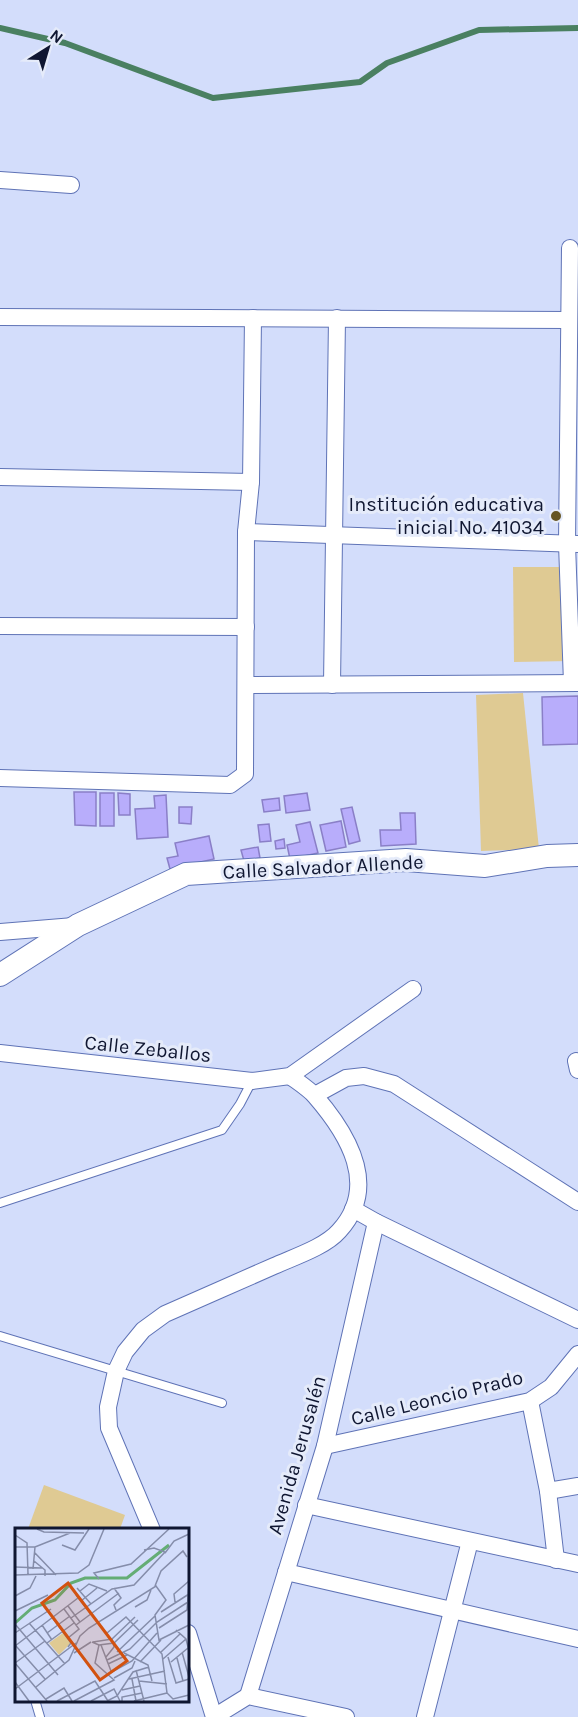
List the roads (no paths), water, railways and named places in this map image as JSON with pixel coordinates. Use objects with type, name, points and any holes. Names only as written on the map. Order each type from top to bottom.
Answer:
[{"type":"street","points":[[0,180],[71,185]]},
{"type":"street","points":[[246,685],[575,683],[573,384],[569,320],[570,248]]},
{"type":"street","points":[[0,317],[569,320]]},
{"type":"street","points":[[0,778],[230,785],[245,774],[246,532],[251,482],[253,318]]},
{"type":"street","points":[[332,685],[338,318]]},
{"type":"street","points":[[0,477],[251,482]]},
{"type":"street","points":[[246,532],[573,544]]},
{"type":"street","points":[[0,626],[246,627]]},
{"type":"street","name":"Calle Salvador Allende","points":[[0,975],[78,925],[186,874],[406,860],[485,866],[547,856],[578,855]]},
{"type":"street","points":[[0,932],[78,925]]},
{"type":"street","points":[[151,1528],[109,1428],[108,1407],[111,1389],[125,1352],[143,1330],[165,1314],[313,1249],[338,1232],[353,1209],[359,1186],[357,1162],[348,1142],[315,1095],[290,1076],[413,989]]},
{"type":"street","name":"Calle Zeballos","points":[[0,1053],[252,1081],[290,1076]]},
{"type":"street","points":[[315,1095],[346,1078],[364,1076],[394,1084],[578,1202]]},
{"type":"street","points":[[353,1209],[578,1320]]},
{"type":"street","name":"Avenida Jerusalén","points":[[248,1696],[325,1446],[376,1222]]},
{"type":"street","name":"Calle Leoncio Prado","points":[[325,1446],[530,1401],[551,1387],[578,1354]]},
{"type":"street","points":[[530,1401],[548,1491],[556,1560]]},
{"type":"street","points":[[548,1491],[578,1486]]},
{"type":"street","points":[[306,1505],[578,1564]]},
{"type":"street","points":[[424,1717],[470,1541]]},
{"type":"street","points":[[286,1572],[578,1639]]},
{"type":"street","points":[[189,1636],[214,1717],[248,1696],[346,1717]]},
{"type":"lane","points":[[0,1203],[222,1130],[252,1081]]},
{"type":"lane","points":[[0,1336],[222,1403]]},
{"type":"lane","points":[[35,1702],[40,1717]]},
{"type":"waterway","points":[[0,28],[65,43],[213,98],[360,82],[387,63],[479,30],[578,28]]},
{"type":"place","name":"Institución educativa inicial No. 41034","points":[[556,516]]}]
